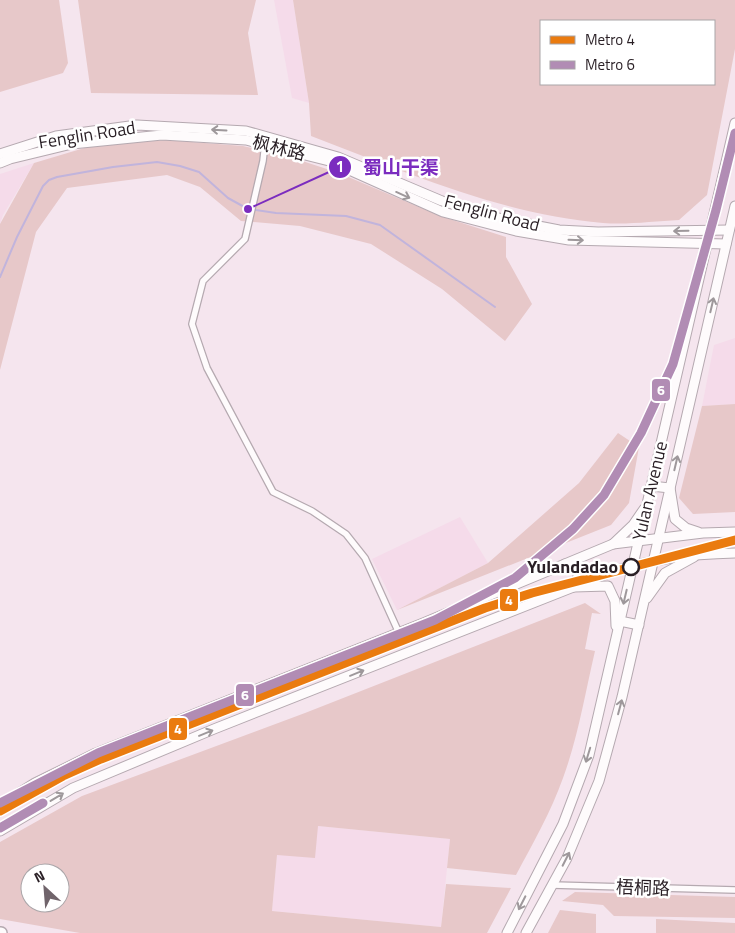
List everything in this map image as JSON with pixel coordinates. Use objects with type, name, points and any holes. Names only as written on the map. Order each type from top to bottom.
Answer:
[{"type":"main road","name":"Yulan Avenue","points":[[507,933],[563,824],[589,755],[735,123]]},
{"type":"main road","name":"Fenglin Road","points":[[0,154],[56,136],[137,125],[246,131],[266,140],[338,157],[442,200],[498,218],[559,230],[598,232],[730,230]]},
{"type":"main road","name":"枫林路","points":[[0,163],[72,144],[162,135],[266,140],[329,161],[443,212],[516,231],[569,240],[726,244]]},
{"type":"main road","name":"Yulan Avenue","points":[[526,933],[567,858],[599,781],[639,626],[735,206]]},
{"type":"main road","points":[[651,486],[670,488],[675,519],[686,528],[703,533]]},
{"type":"main road","points":[[613,544],[633,526],[647,503]]},
{"type":"main road","points":[[0,805],[35,783],[96,753],[399,633],[613,544],[703,533],[735,532]]},
{"type":"main road","points":[[0,831],[73,788],[223,726],[574,587],[633,565],[700,554],[735,553]]},
{"type":"main road","points":[[644,603],[666,573],[700,554]]},
{"type":"main road","points":[[565,564],[580,571],[574,587]]},
{"type":"main road","points":[[574,587],[608,586],[615,601],[616,638]]},
{"type":"main road","points":[[620,621],[639,626]]},
{"type":"street","points":[[266,140],[245,239],[203,281],[192,324],[207,368],[273,492],[312,511],[346,534],[365,558],[399,633]]},
{"type":"street","name":"梧桐路","points":[[552,886],[735,890]]},
{"type":"shaded area","points":[[0,0],[59,0],[68,63],[63,73],[0,92]]},
{"type":"shaded area","points":[[78,0],[256,0],[248,33],[258,95],[91,93]]},
{"type":"shaded area","points":[[274,0],[293,0],[309,103],[292,98]]},
{"type":"shaded area","points":[[293,0],[735,0],[735,49],[707,195],[679,220],[603,223],[528,211],[455,190],[311,136],[309,103]]},
{"type":"shaded area","points":[[166,140],[243,146],[287,156],[339,173],[440,216],[506,237],[506,257],[532,304],[505,341],[442,289],[371,244],[300,226],[241,221],[200,187],[167,175],[67,188],[36,232],[0,370],[0,224],[34,163],[91,146]]},
{"type":"shaded area","points":[[34,163],[3,215],[0,224],[0,174]]},
{"type":"shaded area","points":[[735,338],[735,404],[702,406],[714,345]]},
{"type":"shaded area","points":[[735,404],[735,512],[693,514],[679,498],[702,406]]},
{"type":"shaded area","points":[[618,433],[639,447],[629,503],[611,525],[397,610],[488,563],[579,483]]},
{"type":"shaded area","points":[[460,517],[488,563],[397,610],[372,559]]},
{"type":"shaded area","points":[[585,603],[601,614],[592,613],[585,649],[595,651],[568,763],[547,815],[516,875],[447,868],[450,839],[318,826],[315,858],[277,855],[272,911],[441,927],[446,884],[511,888],[487,933],[80,933],[0,919],[0,842],[82,796],[305,713]]},
{"type":"shaded area","points":[[318,826],[450,839],[441,927],[272,911],[277,854]]},
{"type":"shaded area","points":[[575,892],[735,897],[735,918],[614,916],[603,905],[562,901]]},
{"type":"shaded area","points":[[560,910],[596,914],[596,933],[548,933]]},
{"type":"shaded area","points":[[656,919],[735,923],[735,933],[656,933]]},
{"type":"waterway","points":[[0,277],[17,237],[43,186],[49,180],[113,167],[157,162],[199,172],[228,198],[248,209],[276,213],[346,216],[380,225],[495,307]]},
{"type":"metro line","name":"6","points":[[0,803],[98,753],[435,620],[515,578],[573,529],[604,495],[641,433],[673,364],[716,210],[735,133]]},
{"type":"metro line","name":"4","points":[[0,811],[63,776],[101,759],[485,608],[532,593],[735,540]]},
{"type":"metro line","name":"6","points":[[0,828],[43,803]]},
{"type":"place","name":"蜀山干渠","points":[[248,209]]},
{"type":"place","name":"Yulandadao","points":[[631,567]]}]
